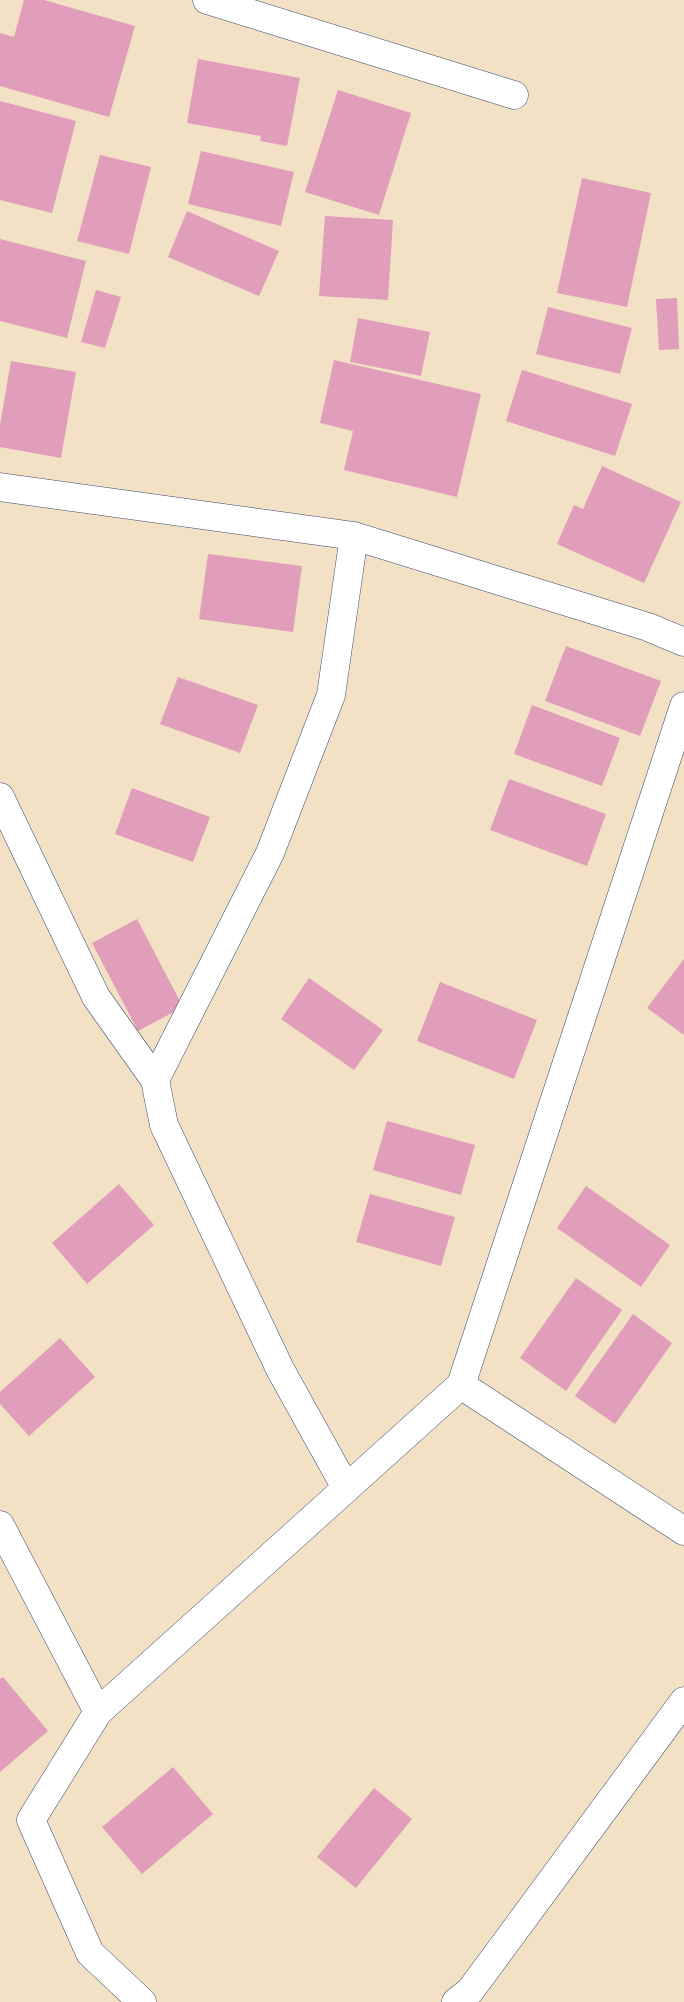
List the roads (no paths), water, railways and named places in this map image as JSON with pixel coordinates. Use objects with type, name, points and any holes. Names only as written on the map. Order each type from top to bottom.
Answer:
[{"type":"street","points":[[207,0],[514,95]]},
{"type":"street","points":[[0,486],[354,536],[648,627],[684,642]]},
{"type":"street","points":[[154,1080],[270,854],[331,695],[354,536]]},
{"type":"street","points":[[142,2002],[90,1953],[31,1820],[98,1712],[461,1385],[684,706]]},
{"type":"street","points":[[0,797],[96,997],[154,1080],[164,1125],[280,1369],[346,1488]]},
{"type":"street","points":[[461,1385],[684,1531]]},
{"type":"street","points":[[0,1525],[98,1712]]},
{"type":"street","points":[[456,2002],[470,1991],[684,1701]]}]
